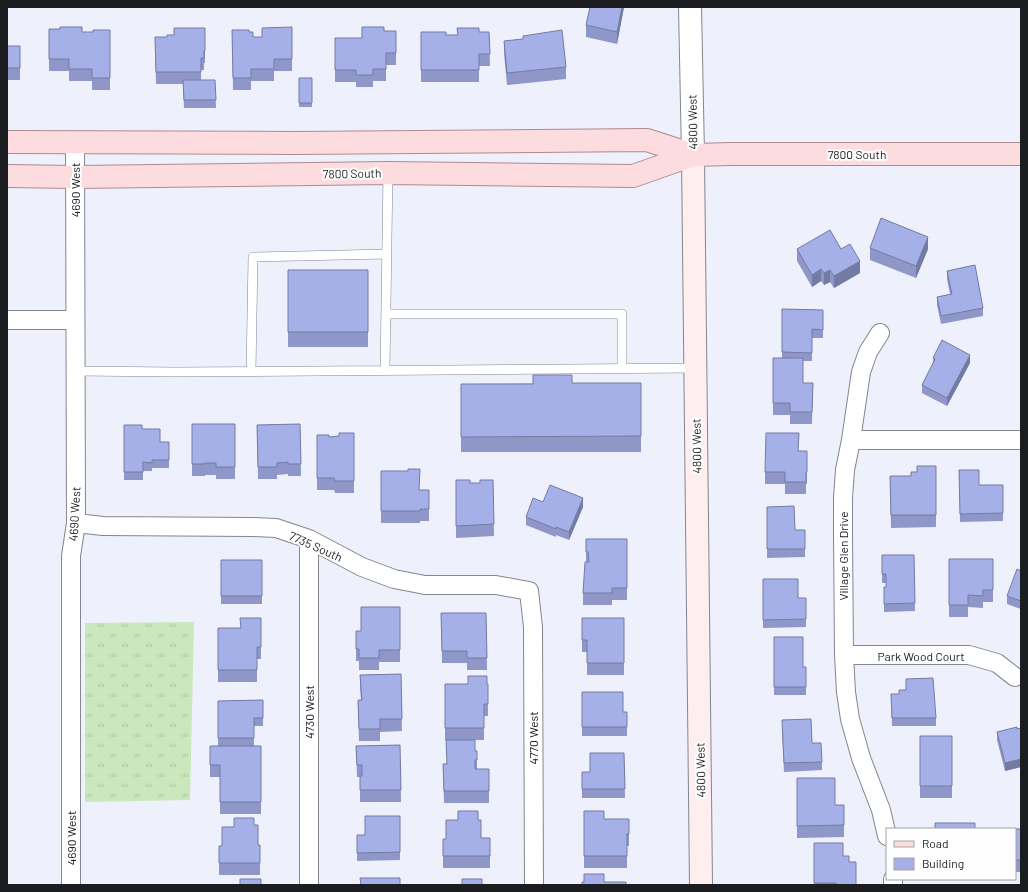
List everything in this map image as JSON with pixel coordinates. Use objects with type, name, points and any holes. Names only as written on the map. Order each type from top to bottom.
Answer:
[{"type":"main road","name":"7800 South","points":[[7,142],[296,143],[647,140],[693,155]]},
{"type":"main road","name":"7800 South","points":[[7,176],[75,177],[388,173],[634,176],[693,155],[1021,154]]},
{"type":"main road","name":"4800 West","points":[[693,155],[694,368],[701,885]]},
{"type":"street","name":"4800 West","points":[[690,7],[693,155]]},
{"type":"street","name":"4690 West","points":[[71,885],[71,556],[76,523],[75,143]]},
{"type":"street","points":[[7,320],[75,320]]},
{"type":"street","name":"Village Glen Drive","points":[[880,333],[868,352],[861,372],[845,470],[843,498],[844,656],[846,692],[850,719],[861,758],[881,810],[886,832]]},
{"type":"street","points":[[851,440],[1021,440]]},
{"type":"street","name":"7735 South","points":[[76,523],[102,526],[276,528],[309,539],[362,567],[394,580],[425,585],[496,585],[529,591]]},
{"type":"street","name":"4730 West","points":[[309,539],[309,885]]},
{"type":"street","name":"4770 West","points":[[529,591],[533,627],[534,885]]},
{"type":"street","name":"Park Wood Court","points":[[844,656],[969,656],[997,663],[1015,677]]},
{"type":"lane","points":[[385,370],[388,173]]},
{"type":"lane","points":[[251,372],[253,257],[387,254]]},
{"type":"lane","points":[[386,314],[622,314],[622,368]]},
{"type":"lane","points":[[76,371],[251,372],[694,368]]},
{"type":"green space","points":[[194,622],[190,800],[85,802],[85,623]]},
{"type":"building","points":[[590,7],[622,7],[617,32],[586,25]]},
{"type":"building","points":[[60,27],[82,27],[82,32],[93,32],[93,30],[110,30],[110,78],[92,78],[92,69],[69,69],[69,59],[49,59],[49,29],[60,29]]},
{"type":"building","points":[[292,27],[292,59],[274,59],[274,69],[251,69],[251,78],[233,78],[232,30],[249,30],[249,32],[253,32],[253,37],[262,37],[262,28]]},
{"type":"building","points":[[362,27],[384,27],[384,31],[396,31],[396,53],[386,53],[386,69],[373,69],[373,75],[356,75],[356,70],[335,70],[335,38],[362,38]]},
{"type":"building","points":[[174,28],[205,28],[205,51],[204,58],[201,58],[201,72],[156,72],[155,37],[167,37],[167,35],[174,35]]},
{"type":"building","points":[[457,28],[479,28],[479,32],[489,32],[490,54],[479,54],[479,70],[421,70],[421,32],[446,32],[446,35],[458,35]]},
{"type":"building","points":[[562,30],[566,67],[507,73],[504,41],[523,39],[523,36]]},
{"type":"building","points":[[7,46],[20,46],[20,68],[7,68]]},
{"type":"building","points":[[299,78],[312,78],[312,103],[299,103]]},
{"type":"building","points":[[183,80],[215,80],[216,100],[184,100]]},
{"type":"building","points":[[881,218],[928,237],[916,266],[870,248]]},
{"type":"building","points":[[830,230],[841,249],[850,244],[860,261],[834,276],[830,270],[824,273],[821,269],[812,275],[797,249]]},
{"type":"building","points":[[975,265],[983,308],[941,316],[937,297],[952,294],[947,271]]},
{"type":"building","points":[[288,270],[368,270],[368,332],[288,332]]},
{"type":"building","points":[[782,309],[823,310],[823,330],[812,329],[812,353],[782,352]]},
{"type":"building","points":[[942,340],[970,355],[947,398],[922,385],[935,359],[933,358]]},
{"type":"building","points":[[773,358],[803,358],[803,383],[813,383],[812,412],[790,412],[790,403],[773,403]]},
{"type":"building","points":[[533,375],[572,375],[572,383],[641,383],[641,436],[461,437],[461,384],[533,384]]},
{"type":"building","points":[[192,424],[235,424],[235,467],[216,467],[216,463],[192,464]]},
{"type":"building","points":[[300,424],[301,464],[288,464],[288,462],[277,463],[277,467],[258,467],[257,425]]},
{"type":"building","points":[[124,425],[142,425],[142,429],[160,429],[160,442],[169,442],[169,460],[152,460],[152,463],[143,462],[143,472],[124,472]]},
{"type":"building","points":[[339,433],[354,433],[354,481],[335,481],[334,478],[317,478],[317,435],[329,435],[329,437],[339,436]]},
{"type":"building","points":[[766,433],[799,433],[798,451],[807,451],[806,482],[785,482],[785,472],[765,472]]},
{"type":"building","points":[[917,466],[936,466],[936,515],[891,515],[890,476],[911,476],[911,472],[917,472]]},
{"type":"building","points":[[408,469],[420,469],[419,490],[429,490],[429,509],[420,509],[420,511],[381,511],[381,471],[408,471]]},
{"type":"building","points":[[959,470],[979,470],[979,485],[1003,485],[1003,513],[960,514]]},
{"type":"building","points":[[456,480],[470,480],[470,483],[480,483],[480,480],[493,480],[494,524],[456,526]]},
{"type":"building","points":[[550,485],[583,498],[569,532],[556,527],[556,529],[526,517],[533,498],[543,502]]},
{"type":"building","points":[[794,506],[795,530],[805,530],[805,549],[767,549],[767,507]]},
{"type":"building","points":[[586,539],[627,539],[627,588],[612,588],[612,593],[583,593],[585,562],[589,562],[588,552],[586,552]]},
{"type":"building","points":[[882,555],[914,555],[915,603],[884,604],[886,574],[882,574]]},
{"type":"building","points":[[949,559],[993,559],[993,590],[983,590],[983,596],[968,595],[968,605],[949,605]]},
{"type":"building","points":[[221,560],[262,560],[262,596],[221,596]]},
{"type":"building","points":[[1017,569],[1021,571],[1021,601],[1007,596]]},
{"type":"building","points":[[763,579],[798,579],[798,598],[806,598],[806,619],[763,620]]},
{"type":"building","points":[[361,607],[400,607],[400,650],[379,650],[379,658],[359,658],[359,649],[356,649],[356,631],[361,631]]},
{"type":"building","points":[[441,613],[486,613],[487,658],[467,658],[467,651],[442,651]]},
{"type":"building","points":[[240,618],[261,618],[261,647],[257,647],[257,670],[218,670],[218,628],[241,628]]},
{"type":"building","points":[[582,618],[624,618],[624,663],[587,663],[587,640],[582,640]]},
{"type":"building","points":[[774,637],[803,637],[803,667],[806,667],[806,687],[774,687]]},
{"type":"building","points":[[401,674],[402,719],[380,719],[380,729],[359,729],[358,700],[362,700],[360,675]]},
{"type":"building","points":[[468,676],[487,676],[488,704],[484,704],[484,728],[445,728],[445,684],[468,684]]},
{"type":"building","points":[[933,678],[936,718],[892,718],[891,694],[899,694],[899,690],[906,690],[906,679]]},
{"type":"building","points":[[582,692],[623,692],[623,712],[627,712],[627,727],[582,727]]},
{"type":"building","points":[[263,700],[263,718],[254,718],[254,738],[218,738],[218,701]]},
{"type":"building","points":[[811,719],[812,743],[821,743],[822,762],[784,763],[782,720]]},
{"type":"building","points":[[1017,727],[1017,729],[1021,728],[1021,759],[1005,763],[997,732]]},
{"type":"building","points":[[920,736],[952,736],[952,786],[920,786]]},
{"type":"building","points":[[446,740],[475,740],[477,760],[475,760],[475,769],[489,769],[489,791],[444,791],[443,764],[447,764]]},
{"type":"building","points":[[400,745],[401,790],[360,790],[362,765],[357,765],[356,746]]},
{"type":"building","points":[[210,746],[261,746],[261,802],[220,802],[220,765],[210,765]]},
{"type":"building","points":[[590,753],[624,753],[625,789],[582,789],[582,772],[590,772]]},
{"type":"building","points":[[797,778],[835,778],[835,805],[844,805],[844,825],[797,826]]},
{"type":"building","points":[[458,811],[478,811],[478,820],[481,820],[481,838],[490,838],[490,856],[443,856],[443,839],[446,839],[446,820],[458,820]]},
{"type":"building","points":[[584,811],[604,811],[604,819],[629,819],[627,856],[584,856]]},
{"type":"building","points":[[365,816],[400,816],[400,852],[357,853],[357,835],[365,835]]},
{"type":"building","points":[[234,818],[254,818],[254,825],[258,825],[260,863],[219,863],[219,846],[222,846],[222,827],[234,827]]},
{"type":"building","points":[[935,823],[975,823],[975,828],[935,828]]},
{"type":"building","points":[[1016,829],[1021,829],[1021,860],[1016,860]]},
{"type":"building","points":[[814,843],[843,843],[843,856],[849,856],[849,862],[856,862],[856,885],[814,883]]},
{"type":"building","points":[[584,874],[604,874],[604,882],[626,882],[626,885],[582,885],[582,882],[584,882]]},
{"type":"building","points":[[360,878],[400,878],[400,885],[361,885]]},
{"type":"building","points":[[240,879],[261,879],[261,885],[240,885]]},
{"type":"building","points":[[462,879],[482,879],[482,885],[462,885]]}]
